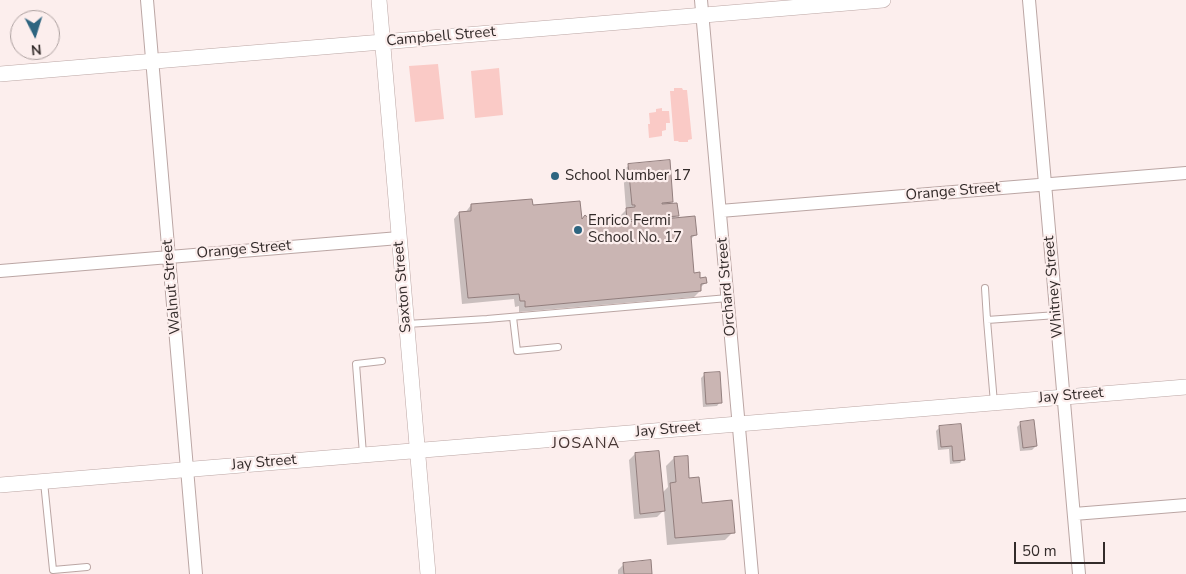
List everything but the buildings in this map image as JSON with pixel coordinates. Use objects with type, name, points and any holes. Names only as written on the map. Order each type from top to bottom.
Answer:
[{"type":"street","name":"Walnut Street","points":[[147,0],[196,574]]},
{"type":"street","name":"Saxton Street","points":[[378,0],[428,574]]},
{"type":"street","name":"Campbell Street","points":[[0,74],[382,42],[702,8],[882,0]]},
{"type":"street","name":"Whitney Street","points":[[1029,0],[1079,574]]},
{"type":"street","name":"Orchard Street","points":[[702,8],[752,574]]},
{"type":"street","name":"Orange Street","points":[[720,211],[1186,173]]},
{"type":"street","name":"Orange Street","points":[[0,271],[399,238]]},
{"type":"street","name":"Jay Street","points":[[0,485],[1186,387]]},
{"type":"street","points":[[1074,514],[1186,505]]},
{"type":"lane","points":[[985,288],[994,403]]},
{"type":"lane","points":[[406,324],[728,298]]},
{"type":"lane","points":[[987,320],[1057,315]]},
{"type":"lane","points":[[513,316],[517,351],[558,347]]},
{"type":"lane","points":[[363,455],[356,364],[382,361]]},
{"type":"lane","points":[[44,482],[53,570],[87,567]]},
{"type":"shaded area","points":[[438,64],[444,119],[415,122],[409,66]]},
{"type":"shaded area","points":[[499,68],[503,115],[475,118],[471,71]]},
{"type":"shaded area","points":[[674,88],[687,90],[692,139],[688,140],[688,142],[674,141],[670,91],[674,91]]},
{"type":"shaded area","points":[[662,108],[662,111],[669,111],[670,123],[666,123],[666,130],[662,131],[662,136],[649,138],[649,113],[656,112],[656,109]]},
{"type":"place","name":"School Number 17","points":[[555,176]]},
{"type":"place","name":"Enrico Fermi School No. 17","points":[[578,230]]},
{"type":"district","name":"JOSANA","points":[[586,444]]}]
